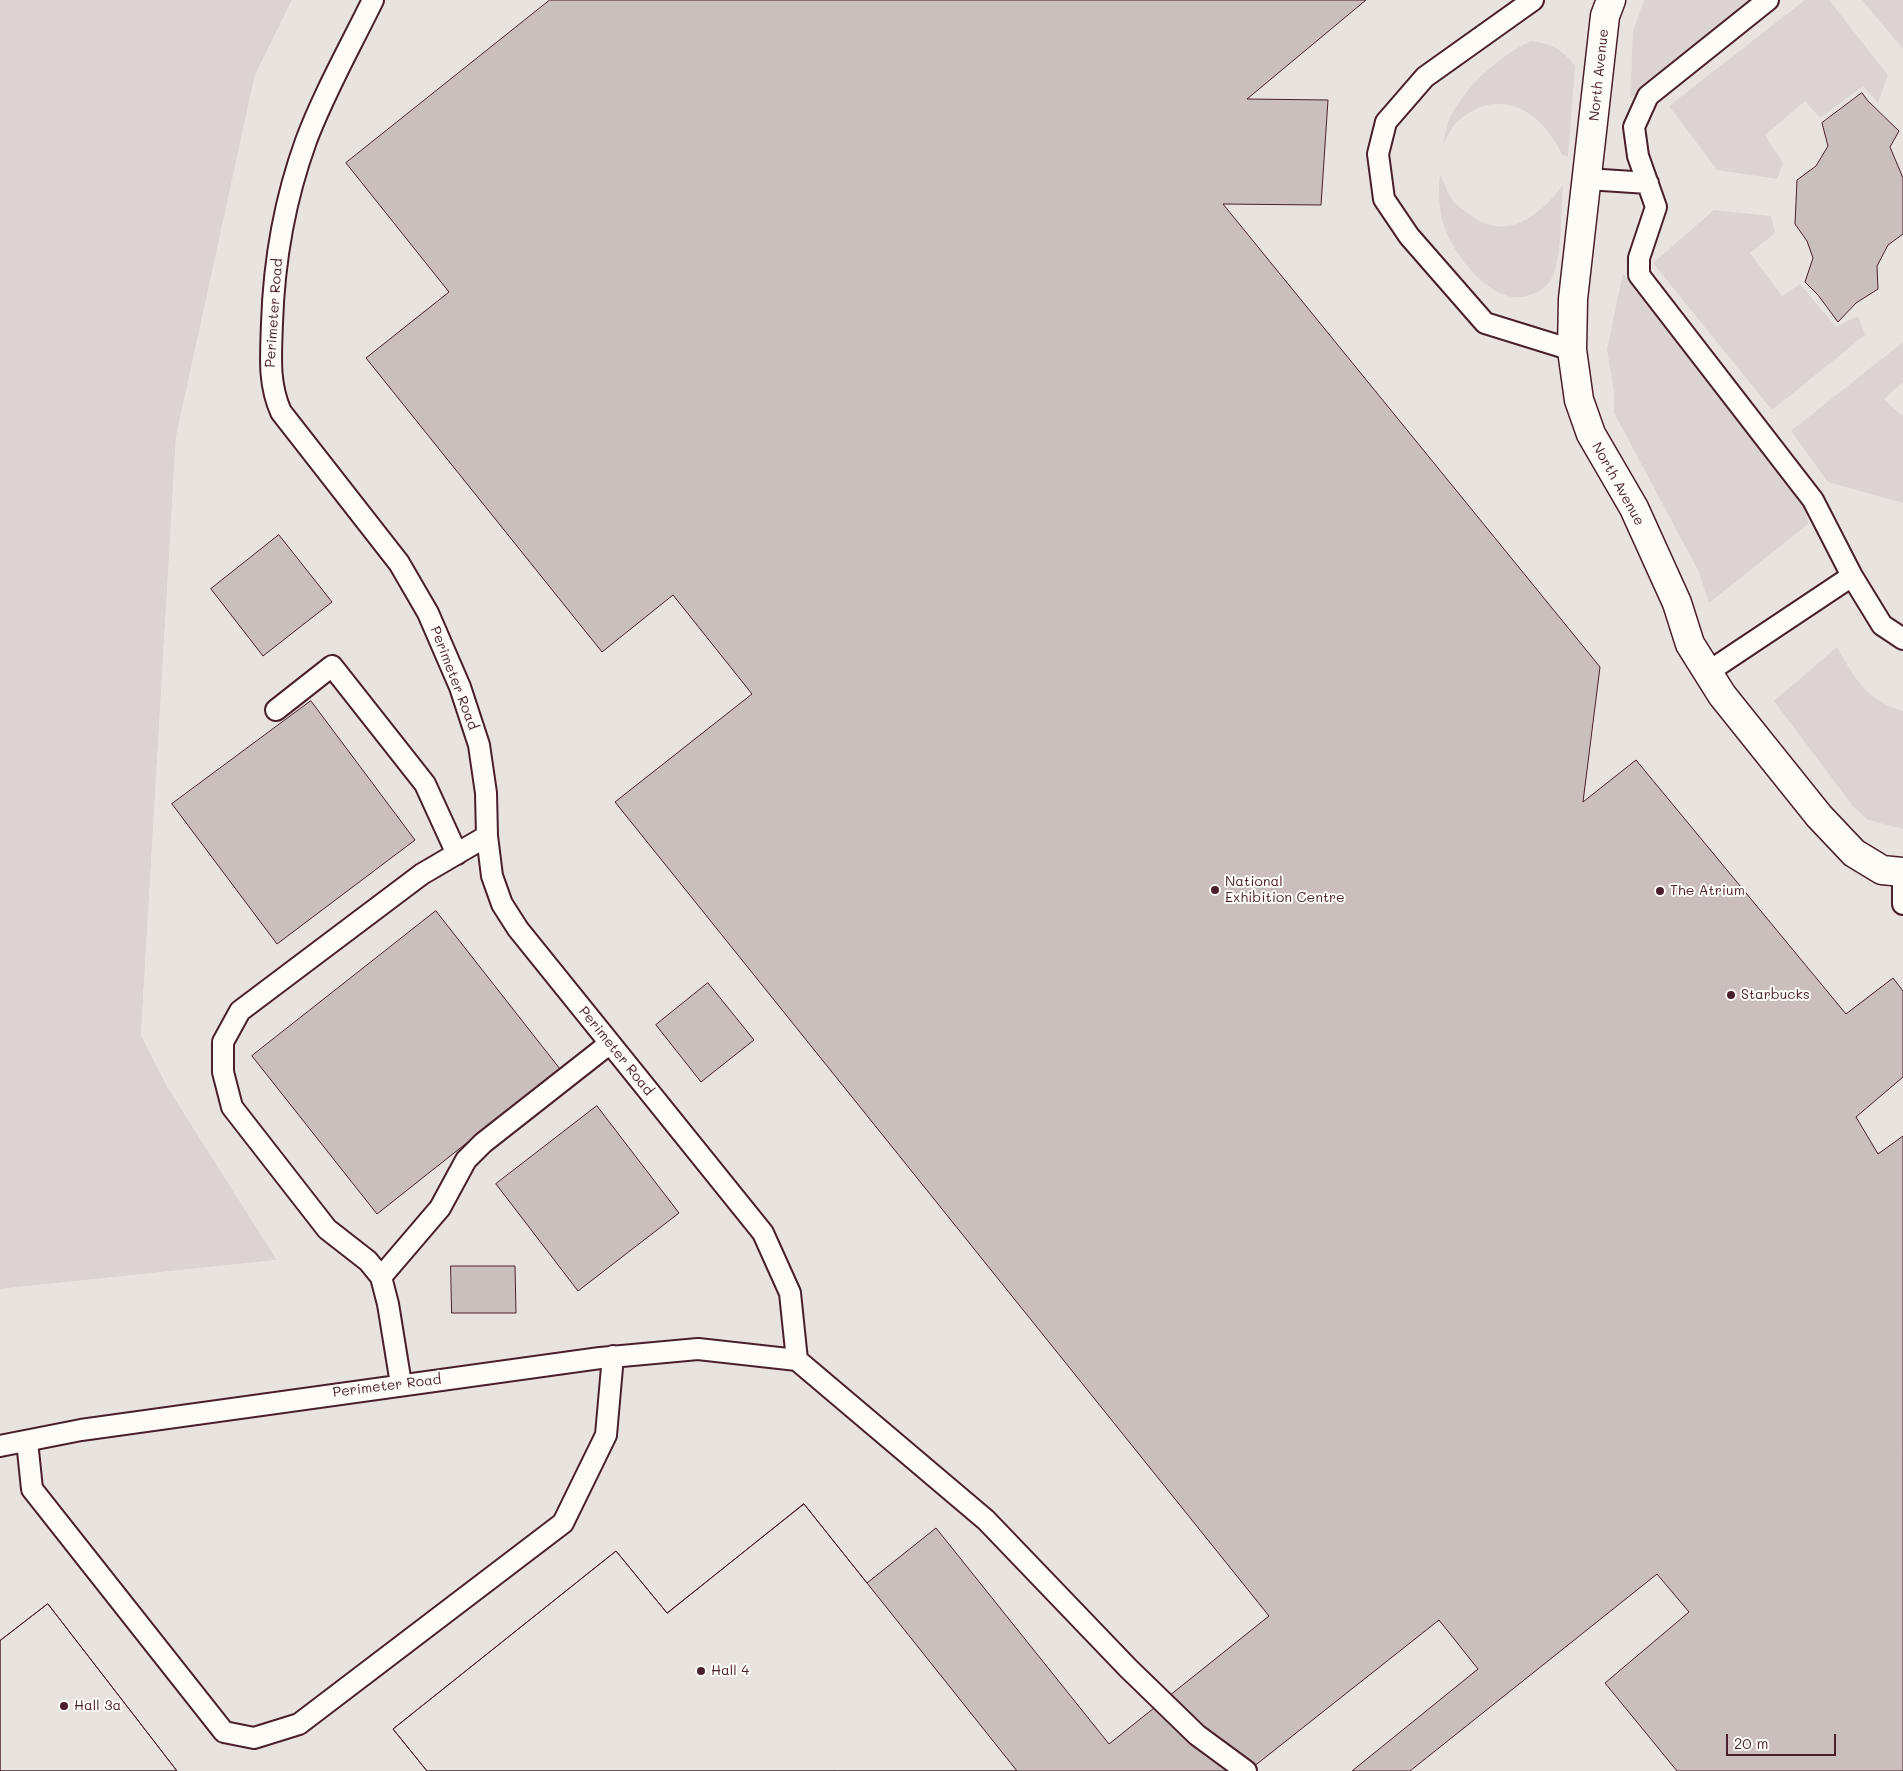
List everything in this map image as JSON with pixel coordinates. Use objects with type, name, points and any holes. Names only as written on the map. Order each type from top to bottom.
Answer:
[{"type":"street","name":"North Avenue","points":[[1611,0],[1606,16],[1573,299],[1572,350],[1579,400],[1591,434],[1634,508],[1677,603],[1690,644],[1722,695],[1819,816],[1854,853],[1882,870],[1903,872]]},
{"type":"lane","name":"Perimeter Road","points":[[0,1446],[81,1430],[613,1356],[698,1349],[797,1360],[790,1293],[763,1234],[518,929],[502,904],[492,876],[487,836],[486,793],[479,745],[460,687],[428,613],[399,563],[281,412],[273,395],[270,374],[273,290],[283,219],[306,140],[373,0]]},
{"type":"lane","points":[[1533,0],[1426,77],[1386,122],[1378,154],[1384,199],[1409,236],[1485,323],[1572,350]]},
{"type":"lane","points":[[1768,0],[1648,96],[1634,127],[1638,156],[1656,207],[1638,258],[1638,275],[1813,500],[1852,576],[1882,625],[1903,639]]},
{"type":"lane","points":[[1587,179],[1648,183]]},
{"type":"lane","points":[[1708,672],[1852,576]]},
{"type":"lane","points":[[276,710],[332,666],[426,784],[457,854]]},
{"type":"lane","points":[[401,1384],[388,1304],[381,1277],[368,1262],[326,1229],[232,1107],[223,1072],[223,1042],[240,1011],[422,874],[487,836]]},
{"type":"lane","points":[[1903,872],[1903,904]]},
{"type":"lane","points":[[381,1277],[440,1208],[466,1160],[483,1143],[609,1044]]},
{"type":"lane","points":[[27,1441],[32,1488],[224,1732],[254,1738],[299,1724],[563,1523],[606,1435],[613,1356]]},
{"type":"lane","points":[[797,1360],[986,1520],[1128,1668],[1197,1735],[1246,1771]]},
{"type":"shaded area","points":[[0,0],[292,0],[255,75],[176,437],[141,1035],[168,1088],[277,1260],[0,1289]]},
{"type":"shaded area","points":[[292,0],[1903,0],[1903,1771],[0,1771],[0,1289],[277,1260],[168,1088],[141,1035],[176,437],[255,75]]},
{"type":"shaded area","points":[[1644,0],[1756,0],[1630,99],[1633,31]]},
{"type":"shaded area","points":[[1805,0],[1829,0],[1888,75],[1878,103],[1863,86],[1820,118],[1805,101],[1765,135],[1783,163],[1777,179],[1717,170],[1669,106]]},
{"type":"shaded area","points":[[1862,0],[1903,0],[1903,49]]},
{"type":"shaded area","points":[[1531,41],[1556,48],[1575,66],[1568,157],[1562,155],[1554,140],[1532,115],[1504,104],[1488,105],[1473,110],[1455,124],[1443,145],[1451,115],[1466,93],[1486,72],[1508,54]]},
{"type":"shaded area","points":[[1440,174],[1455,203],[1482,222],[1496,226],[1508,226],[1521,222],[1533,215],[1544,207],[1563,185],[1558,256],[1553,276],[1546,286],[1531,295],[1513,297],[1499,293],[1474,273],[1453,246],[1446,232],[1440,208]]},
{"type":"shaded area","points":[[1714,210],[1771,216],[1775,233],[1750,253],[1782,296],[1800,284],[1836,327],[1858,316],[1865,335],[1772,410],[1653,263]]},
{"type":"shaded area","points":[[1623,273],[1804,494],[1808,524],[1709,603],[1699,572],[1614,413],[1614,392],[1607,349]]},
{"type":"shaded area","points":[[1903,342],[1903,382],[1884,399],[1903,417],[1903,503],[1828,482],[1791,431]]},
{"type":"shaded area","points":[[1837,647],[1863,687],[1880,701],[1903,711],[1903,829],[1868,820],[1853,806],[1774,701]]},
{"type":"building","name":"National Exhibition Centre","points":[[550,0],[1366,0],[1247,99],[1328,100],[1321,205],[1223,204],[1600,667],[1583,802],[1636,760],[1846,1014],[1893,978],[1903,991],[1903,1077],[1856,1117],[1878,1154],[1903,1136],[1903,1771],[1677,1771],[1605,1683],[1689,1612],[1657,1574],[1410,1771],[1352,1771],[1478,1669],[1439,1620],[1248,1771],[427,1771],[393,1729],[616,1551],[667,1613],[804,1504],[867,1583],[936,1528],[1109,1744],[1269,1616],[615,802],[752,694],[673,595],[602,652],[366,358],[449,292],[346,163]]},
{"type":"building","points":[[1862,93],[1899,131],[1890,147],[1903,178],[1903,234],[1888,245],[1877,266],[1878,289],[1856,303],[1838,322],[1818,295],[1805,282],[1813,258],[1807,241],[1795,224],[1797,180],[1816,166],[1828,146],[1822,123]]},
{"type":"building","points":[[279,535],[332,602],[263,656],[211,589]]},
{"type":"building","points":[[311,701],[415,840],[277,944],[172,804]]},
{"type":"building","points":[[436,911],[560,1069],[377,1214],[252,1056]]},
{"type":"building","points":[[708,983],[754,1040],[701,1082],[656,1025]]},
{"type":"building","points":[[597,1106],[679,1213],[578,1291],[496,1184]]},
{"type":"building","points":[[451,1266],[515,1266],[516,1313],[452,1313]]},
{"type":"building","name":"Hall 4","points":[[804,1504],[1017,1771],[427,1771],[393,1729],[616,1551],[667,1613]]},
{"type":"building","name":"Hall 3a","points":[[48,1604],[177,1771],[0,1771],[0,1641]]},
{"type":"building","name":"Hall 3a","points":[[48,1604],[177,1771],[0,1771],[0,1641]]},
{"type":"place","name":"National Exhibition Centre","points":[[1215,890]]},
{"type":"place","name":"The Atrium","points":[[1660,891]]},
{"type":"place","name":"Starbucks","points":[[1731,995]]},
{"type":"place","name":"Hall 4","points":[[701,1671]]},
{"type":"place","name":"Hall 3a","points":[[64,1706]]}]
